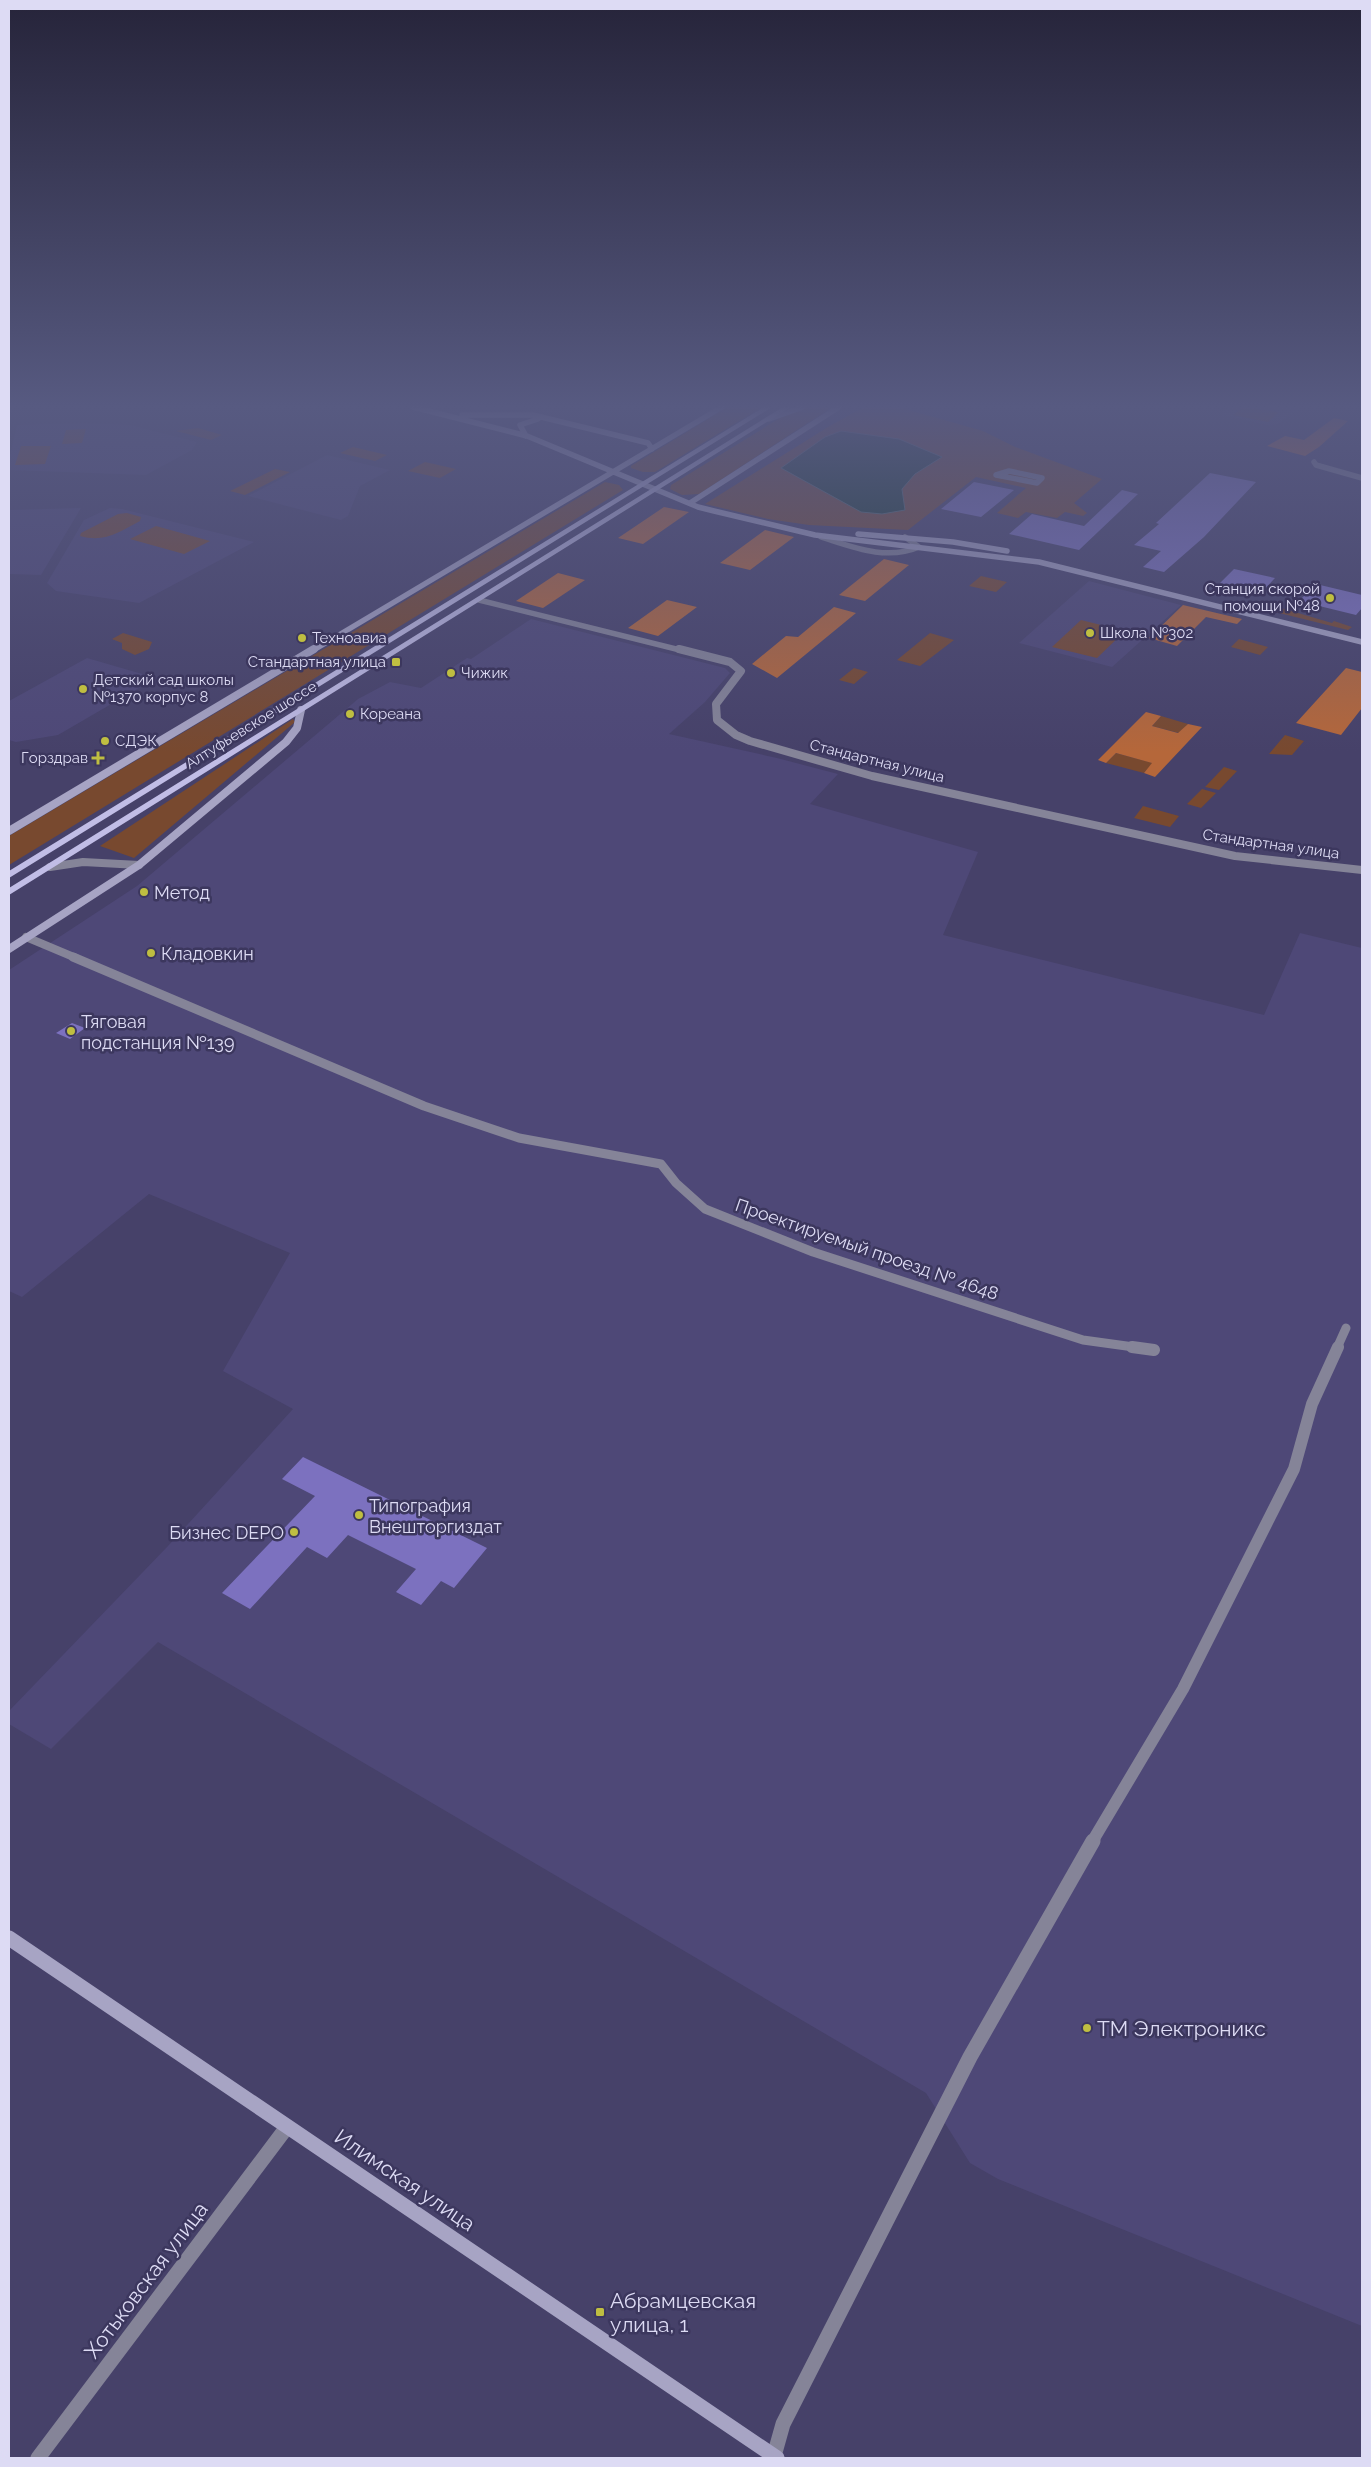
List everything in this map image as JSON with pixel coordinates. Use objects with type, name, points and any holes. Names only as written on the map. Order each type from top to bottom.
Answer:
[{"type":"main road","points":[[9,830],[529,522]]},
{"type":"main road","name":"Алтуфьевское шоссе","points":[[9,875],[582,522]]},
{"type":"main road","name":"Алтуфьевское шоссе","points":[[9,892],[603,522]]},
{"type":"main road","points":[[760,522],[815,535],[1039,562]]},
{"type":"main road","points":[[771,525],[819,532],[953,542],[1008,551],[1039,562],[1362,642]]},
{"type":"main road","points":[[9,949],[139,865],[286,742],[296,731],[301,721],[302,710]]},
{"type":"main road","name":"Илимская улица","points":[[9,1938],[775,2458]]},
{"type":"street","points":[[815,535],[890,554],[905,553],[919,547],[905,537]]},
{"type":"street","points":[[946,550],[940,548],[940,545],[953,542]]},
{"type":"street","name":"Стандартная улица","points":[[478,600],[730,662],[742,671],[716,704],[717,720],[736,735],[783,752],[872,776],[1235,856],[1362,870]]},
{"type":"street","points":[[50,867],[66,862],[86,861],[139,865]]},
{"type":"street","name":"Проектируемый проезд № 4648","points":[[26,937],[424,1106],[519,1138],[660,1164],[676,1183],[705,1209],[813,1252],[1083,1340],[1154,1350]]},
{"type":"street","points":[[775,2458],[783,2424],[970,2057],[1126,1783],[1183,1689],[1294,1469],[1312,1404],[1346,1328]]},
{"type":"street","name":"Хотьковская улица","points":[[38,2458],[287,2127]]},
{"type":"shaded area","points":[[9,522],[73,522],[41,575],[9,574]]},
{"type":"shaded area","points":[[83,522],[175,522],[254,542],[139,603],[56,591],[47,583]]},
{"type":"shaded area","points":[[102,522],[138,522],[104,537],[89,538],[80,536],[81,533]]},
{"type":"shaded area","points":[[537,522],[570,522],[9,865],[9,836]]},
{"type":"shaded area","points":[[642,522],[674,522],[643,544],[618,538]]},
{"type":"shaded area","points":[[789,522],[918,522],[908,530],[809,525]]},
{"type":"shaded area","points":[[156,526],[210,541],[184,554],[130,539]]},
{"type":"shaded area","points":[[765,530],[794,537],[750,570],[720,563]]},
{"type":"shaded area","points":[[884,559],[909,565],[865,601],[839,595]]},
{"type":"shaded area","points":[[558,573],[585,580],[543,608],[516,601]]},
{"type":"shaded area","points":[[981,576],[1007,582],[996,592],[969,586]]},
{"type":"shaded area","name":"Школа №302","points":[[1089,581],[1181,605],[1112,667],[1019,643]]},
{"type":"shaded area","points":[[667,600],[697,607],[658,636],[628,628]]},
{"type":"shaded area","points":[[1183,605],[1242,619],[1237,624],[1206,617],[1177,646],[1149,638]]},
{"type":"shaded area","points":[[834,607],[856,613],[777,678],[752,664],[786,636],[798,637]]},
{"type":"shaded area","points":[[1281,608],[1352,627],[1348,630],[1275,612]]},
{"type":"shaded area","points":[[531,619],[725,668],[730,673],[705,702],[669,734],[777,758],[838,774],[810,804],[978,852],[943,935],[1264,1015],[1300,933],[1362,948],[1362,2326],[998,2179],[970,2163],[926,2093],[158,1642],[51,1749],[9,1724],[9,1711],[168,1546],[293,1409],[223,1371],[290,1253],[149,1194],[22,1297],[9,1291],[9,970],[137,886],[358,699],[390,682],[421,688],[467,658],[471,659]]},
{"type":"shaded area","points":[[1081,620],[1125,631],[1097,658],[1052,647]]},
{"type":"shaded area","points":[[123,633],[152,642],[149,649],[135,655],[122,649],[122,643],[112,639]]},
{"type":"shaded area","points":[[930,633],[954,640],[920,666],[897,660]]},
{"type":"shaded area","points":[[1239,639],[1268,647],[1260,655],[1231,647]]},
{"type":"shaded area","name":"Детский сад школы №1370 корпус 8","points":[[87,658],[156,678],[58,735],[16,742],[9,740],[9,701]]},
{"type":"shaded area","points":[[854,668],[868,672],[854,684],[839,680]]},
{"type":"shaded area","points":[[1346,668],[1362,672],[1362,708],[1341,735],[1296,723]]},
{"type":"shaded area","points":[[1146,712],[1161,716],[1152,726],[1178,733],[1188,724],[1202,727],[1155,777],[1144,773],[1152,763],[1116,753],[1106,763],[1098,760]]},
{"type":"shaded area","points":[[1161,716],[1188,724],[1179,733],[1152,726]]},
{"type":"shaded area","points":[[293,719],[295,722],[134,858],[100,846]]},
{"type":"shaded area","points":[[1285,735],[1304,741],[1292,755],[1269,754]]},
{"type":"shaded area","points":[[1116,753],[1153,763],[1144,773],[1106,763]]},
{"type":"shaded area","points":[[1224,767],[1237,771],[1219,790],[1205,787]]},
{"type":"shaded area","points":[[1202,789],[1216,793],[1201,808],[1187,804]]},
{"type":"shaded area","points":[[1143,806],[1179,816],[1170,827],[1134,818]]},
{"type":"building","points":[[1023,522],[1067,522],[1084,526],[1088,522],[1108,522],[1079,550],[1009,534]]},
{"type":"building","points":[[1218,522],[1164,572],[1143,567],[1161,551],[1134,545],[1159,524],[1156,523]]},
{"type":"building","points":[[1234,569],[1275,578],[1261,593],[1254,591],[1251,594],[1238,587],[1220,583]]},
{"type":"building","name":"Станция скорой помощи №48","points":[[1316,584],[1362,595],[1362,608],[1356,615],[1299,601]]},
{"type":"building","name":"Тяговая подстанция №139","points":[[72,1023],[85,1028],[70,1039],[56,1033]]},
{"type":"building","name":"Типография Внешторгиздат","points":[[303,1457],[487,1548],[454,1588],[441,1581],[421,1605],[396,1592],[416,1569],[348,1535],[327,1558],[307,1547],[250,1609],[222,1593],[315,1496],[282,1479]]},
{"type":"place","name":"Станция скорой помощи №48","points":[[1330,598]]},
{"type":"place","name":"Школа №302","points":[[1090,633]]},
{"type":"place","name":"Техноавиа","points":[[302,638]]},
{"type":"place","name":"Стандартная улица","points":[[396,662]]},
{"type":"place","name":"Чижик","points":[[451,673]]},
{"type":"place","name":"Детский сад школы №1370 корпус 8","points":[[83,689]]},
{"type":"place","name":"Кореана","points":[[350,714]]},
{"type":"place","name":"СДЭК","points":[[105,741]]},
{"type":"place","name":"Горздрав","points":[[98,758]]},
{"type":"place","name":"Метод","points":[[144,892]]},
{"type":"place","name":"Кладовкин","points":[[151,953]]},
{"type":"place","name":"Тяговая подстанция №139","points":[[71,1031]]},
{"type":"place","name":"Типография Внешторгиздат","points":[[359,1515]]},
{"type":"place","name":"Бизнес DEPO","points":[[294,1532]]},
{"type":"place","name":"ТМ Электроникс","points":[[1087,2028]]},
{"type":"place","name":"Абрамцевская улица, 1","points":[[600,2312]]}]
